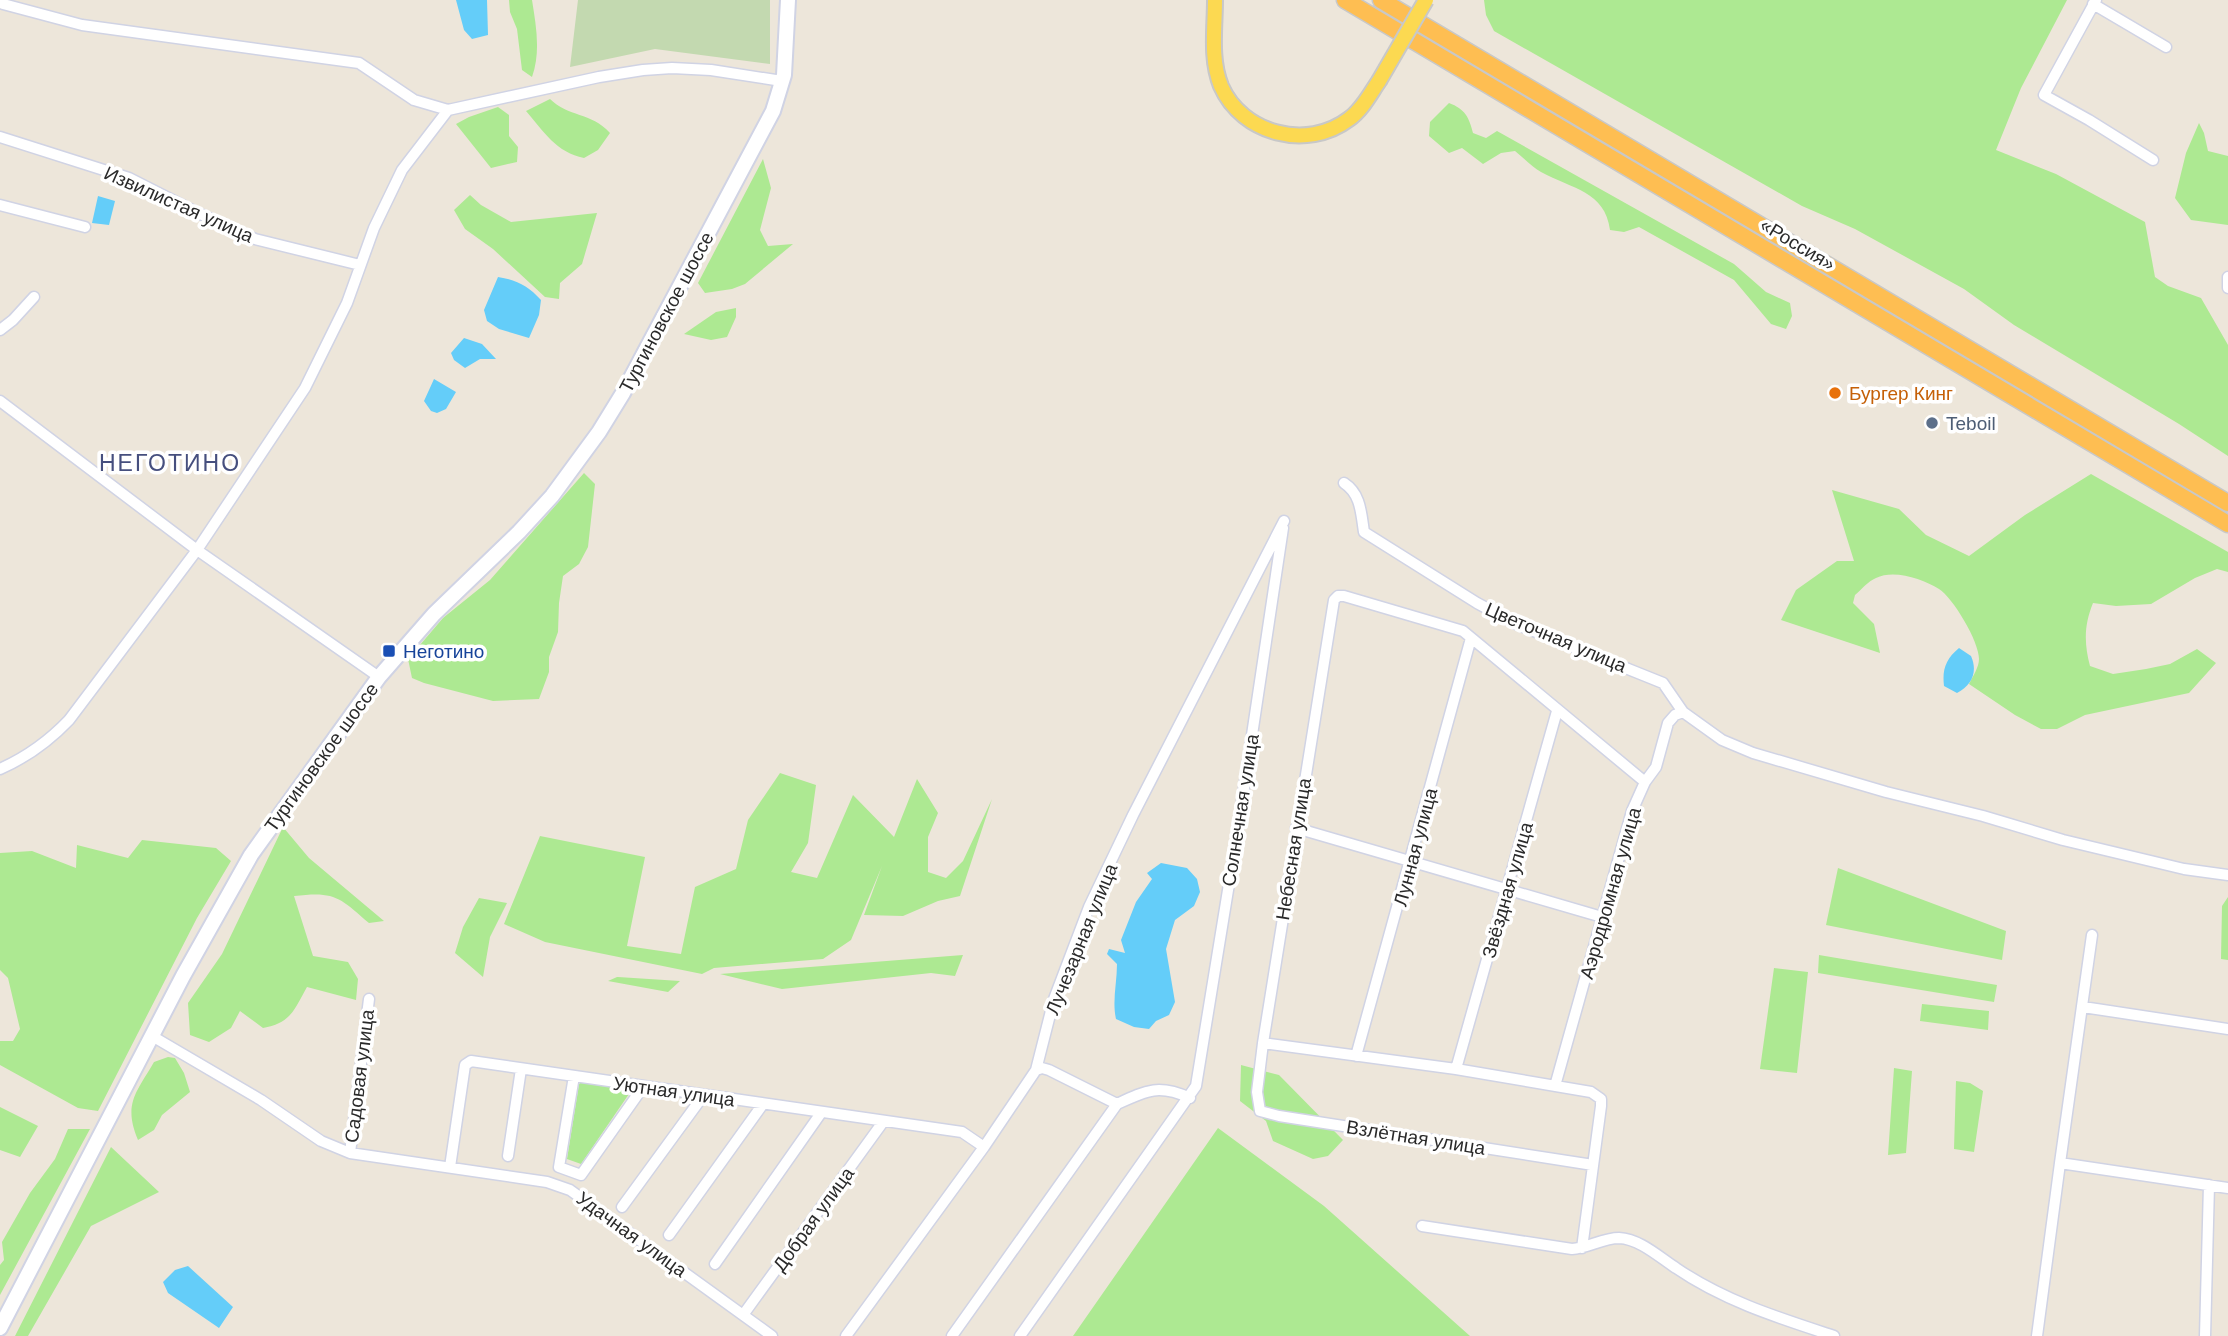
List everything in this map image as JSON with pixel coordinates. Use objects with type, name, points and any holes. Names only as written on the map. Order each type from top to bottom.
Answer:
[{"type":"highway","name":"«Россия»","points":[[1345,0],[2228,524]]},
{"type":"highway","name":"«Россия»","points":[[1381,0],[2228,503]]},
{"type":"main road","name":"Тургиновское шоссе","points":[[0,1328],[246,862],[379,677],[433,614],[536,515],[599,432],[623,393],[771,116],[782,81],[788,0]]},
{"type":"main road","points":[[1215,0],[1214,49],[1218,76],[1229,100],[1255,125],[1286,134],[1306,135],[1323,132],[1351,118],[1379,81],[1426,0]]},
{"type":"street","points":[[2153,160],[2044,95],[2094,2],[2166,47]]},
{"type":"street","points":[[3,4],[82,25],[359,63],[414,100],[448,110],[643,70],[711,70],[782,81]]},
{"type":"street","points":[[0,769],[19,761],[52,738],[69,720],[197,550],[304,388],[347,303],[374,228],[401,170],[448,110]]},
{"type":"street","name":"Извилистая улица","points":[[0,137],[129,178],[255,239],[360,265]]},
{"type":"street","points":[[0,205],[85,227]]},
{"type":"street","points":[[2228,279],[2228,288]]},
{"type":"street","points":[[0,330],[34,297]]},
{"type":"street","points":[[0,401],[197,550],[379,677]]},
{"type":"street","name":"Цветочная улица","points":[[1344,483],[1354,489],[1360,504],[1364,532],[1476,603],[1516,624],[1662,683],[1683,712],[1722,740],[1753,753],[2063,840],[2184,869],[2228,875]]},
{"type":"street","name":"Лучезарная улица","points":[[846,1336],[984,1147],[1035,1070],[1054,999],[1089,907],[1133,815],[1284,521]]},
{"type":"street","name":"Солнечная улица","points":[[1020,1336],[1190,1098],[1198,1075],[1284,521]]},
{"type":"street","name":"Небесная улица","points":[[1256,1091],[1332,607],[1338,596],[1344,596],[1462,631],[1471,638]]},
{"type":"street","points":[[1471,638],[1645,782]]},
{"type":"street","name":"Лунная улица","points":[[1356,1056],[1471,638]]},
{"type":"street","name":"Звёздная улица","points":[[1457,1069],[1557,711]]},
{"type":"street","name":"Аэродромная улица","points":[[1555,1086],[1632,811],[1645,782],[1656,767],[1668,723],[1675,715],[1683,712]]},
{"type":"street","points":[[1296,828],[1602,917]]},
{"type":"street","points":[[2037,1336],[2092,935]]},
{"type":"street","name":"Садовая улица","points":[[350,1153],[369,999]]},
{"type":"street","points":[[2082,1007],[2228,1030]]},
{"type":"street","name":"Удачная улица","points":[[152,1036],[261,1100],[321,1141],[350,1153],[547,1182],[570,1190],[772,1336]]},
{"type":"street","points":[[1263,1042],[1457,1069],[1591,1092],[1601,1098],[1582,1248]]},
{"type":"street","name":"Уютная улица","points":[[450,1167],[466,1063],[471,1061],[962,1132],[984,1147]]},
{"type":"street","points":[[508,1156],[521,1069]]},
{"type":"street","points":[[1035,1070],[1049,1070],[1117,1104]]},
{"type":"street","points":[[574,1076],[559,1167],[581,1175],[643,1087]]},
{"type":"street","points":[[952,1336],[1117,1104],[1157,1088],[1190,1098]]},
{"type":"street","name":"Взлётная улица","points":[[1256,1091],[1260,1111],[1269,1115],[1593,1165]]},
{"type":"street","points":[[622,1207],[703,1096]]},
{"type":"street","points":[[669,1235],[763,1104]]},
{"type":"street","points":[[715,1264],[821,1113]]},
{"type":"street","name":"Добрая улица","points":[[743,1315],[883,1122]]},
{"type":"street","points":[[2060,1163],[2228,1188]]},
{"type":"street","points":[[2205,1336],[2209,1185]]},
{"type":"street","points":[[1422,1226],[1582,1248],[1620,1238],[1637,1244],[1735,1302],[1834,1336]]},
{"type":"green space","points":[[509,0],[532,0],[537,48],[532,77],[522,70],[517,29],[510,12]]},
{"type":"green space","points":[[578,0],[770,0],[770,64],[655,49],[570,67]]},
{"type":"green space","points":[[1484,0],[2067,0],[2021,88],[1996,150],[2056,174],[2145,222],[2155,277],[2168,286],[2201,298],[2228,345],[2228,456],[2014,325],[1964,289],[1855,229],[1802,206],[1494,31],[1486,15]]},
{"type":"green space","points":[[550,99],[564,109],[595,121],[610,133],[598,150],[584,158],[574,155],[558,146],[545,133],[526,111]]},
{"type":"green space","points":[[1449,103],[1466,114],[1473,133],[1486,138],[1497,131],[1734,264],[1766,292],[1790,303],[1792,316],[1786,329],[1771,324],[1734,280],[1639,227],[1624,232],[1610,230],[1607,217],[1594,199],[1541,172],[1515,151],[1501,153],[1483,164],[1462,148],[1449,153],[1429,136],[1430,122]]},
{"type":"green space","points":[[498,107],[509,115],[509,136],[518,147],[517,162],[491,168],[456,124]]},
{"type":"green space","points":[[2199,123],[2208,151],[2228,156],[2228,225],[2191,220],[2175,198],[2186,153]]},
{"type":"green space","points":[[763,159],[771,188],[760,230],[768,246],[793,244],[745,284],[705,293],[698,283]]},
{"type":"green space","points":[[470,195],[481,205],[511,222],[597,213],[582,264],[560,283],[559,299],[545,297],[493,249],[465,229],[454,210]]},
{"type":"green space","points":[[736,308],[736,317],[727,337],[711,340],[684,334],[716,312]]},
{"type":"green space","points":[[584,473],[595,484],[588,547],[579,564],[563,576],[558,632],[549,657],[549,672],[539,699],[493,701],[412,678],[408,659],[443,618],[490,580]]},
{"type":"green space","points":[[2091,474],[2228,552],[2228,572],[2217,569],[2195,578],[2151,604],[2116,606],[2093,603],[2090,611],[2086,634],[2090,666],[2113,674],[2146,669],[2170,664],[2197,649],[2216,663],[2189,693],[2085,715],[2057,729],[2041,729],[1969,684],[1979,659],[1975,642],[1964,621],[1939,589],[1908,576],[1883,575],[1867,583],[1855,595],[1853,603],[1874,624],[1880,653],[1781,620],[1796,590],[1837,561],[1854,561],[1832,490],[1899,509],[1926,535],[1969,556],[2025,515]]},
{"type":"green space","points":[[780,773],[816,785],[808,843],[791,872],[817,878],[853,795],[894,837],[917,779],[938,813],[928,837],[928,872],[946,878],[963,861],[992,799],[960,896],[938,901],[903,916],[864,915],[882,866],[851,940],[823,959],[714,968],[702,974],[545,942],[504,924],[540,836],[645,857],[627,946],[681,954],[695,887],[736,869],[748,820]]},
{"type":"green space","points":[[283,827],[309,858],[384,921],[369,923],[343,902],[328,895],[294,896],[313,956],[348,962],[358,979],[356,1000],[307,987],[291,1014],[280,1023],[263,1028],[240,1011],[231,1028],[209,1042],[190,1035],[188,1003],[222,954]]},
{"type":"green space","points":[[142,840],[216,848],[231,861],[197,918],[98,1111],[78,1108],[0,1065],[0,1041],[13,1041],[20,1029],[8,978],[0,970],[0,853],[32,851],[76,868],[77,845],[128,858]]},
{"type":"green space","points":[[1838,868],[2006,931],[2002,960],[1826,925]]},
{"type":"green space","points":[[2228,897],[2228,960],[2221,959],[2222,906]]},
{"type":"green space","points":[[479,898],[507,903],[490,937],[483,977],[455,953],[463,927]]},
{"type":"green space","points":[[963,955],[955,976],[931,973],[782,989],[720,974]]},
{"type":"green space","points":[[1819,955],[1997,985],[1994,1002],[1818,973]]},
{"type":"green space","points":[[1774,968],[1808,972],[1797,1073],[1760,1069]]},
{"type":"green space","points":[[617,977],[680,981],[668,992],[608,981]]},
{"type":"green space","points":[[1922,1004],[1989,1011],[1988,1030],[1920,1021]]},
{"type":"green space","points":[[168,1057],[175,1058],[184,1073],[190,1092],[162,1115],[154,1130],[138,1140],[132,1117],[134,1099],[154,1062]]},
{"type":"green space","points":[[1241,1065],[1279,1075],[1343,1140],[1328,1156],[1313,1159],[1273,1141],[1266,1121],[1240,1101]]},
{"type":"green space","points":[[1894,1068],[1912,1071],[1906,1153],[1888,1155]]},
{"type":"green space","points":[[584,1080],[628,1088],[631,1091],[581,1164],[567,1159],[579,1084]]},
{"type":"green space","points":[[1956,1081],[1970,1083],[1983,1091],[1974,1152],[1954,1149]]},
{"type":"green space","points":[[0,1107],[38,1126],[20,1157],[0,1150]]},
{"type":"green space","points":[[1218,1128],[1324,1206],[1470,1336],[1073,1336]]},
{"type":"green space","points":[[68,1129],[90,1129],[0,1295],[0,1265],[4,1260],[2,1242],[30,1193],[55,1159]]},
{"type":"green space","points":[[111,1147],[159,1192],[91,1226],[28,1336],[15,1336]]},
{"type":"water","points":[[456,0],[487,0],[488,35],[472,39],[464,30]]},
{"type":"water","points":[[98,196],[115,201],[109,225],[92,223]]},
{"type":"water","points":[[498,277],[522,284],[541,300],[539,315],[529,338],[499,329],[487,321],[484,310]]},
{"type":"water","points":[[464,338],[482,344],[496,359],[480,359],[465,368],[454,360],[451,353]]},
{"type":"water","points":[[434,379],[456,392],[446,409],[437,413],[431,411],[424,401]]},
{"type":"water","points":[[1959,648],[1971,656],[1974,673],[1970,682],[1957,693],[1944,686],[1944,674],[1948,660]]},
{"type":"water","points":[[1161,863],[1187,868],[1197,879],[1200,892],[1194,906],[1175,920],[1166,949],[1175,1002],[1169,1015],[1156,1021],[1149,1029],[1134,1027],[1116,1019],[1117,964],[1107,954],[1109,949],[1125,953],[1121,940],[1136,902],[1152,879],[1147,873]]},
{"type":"water","points":[[188,1266],[233,1307],[219,1328],[168,1293],[163,1282],[175,1270]]},
{"type":"place","name":"Бургер Кинг","points":[[1835,393]]},
{"type":"place","name":"Teboil","points":[[1932,423]]},
{"type":"place","name":"Неготино","points":[[389,651]]},
{"type":"district","name":"НЕГОТИНО","points":[[170,463]]}]
